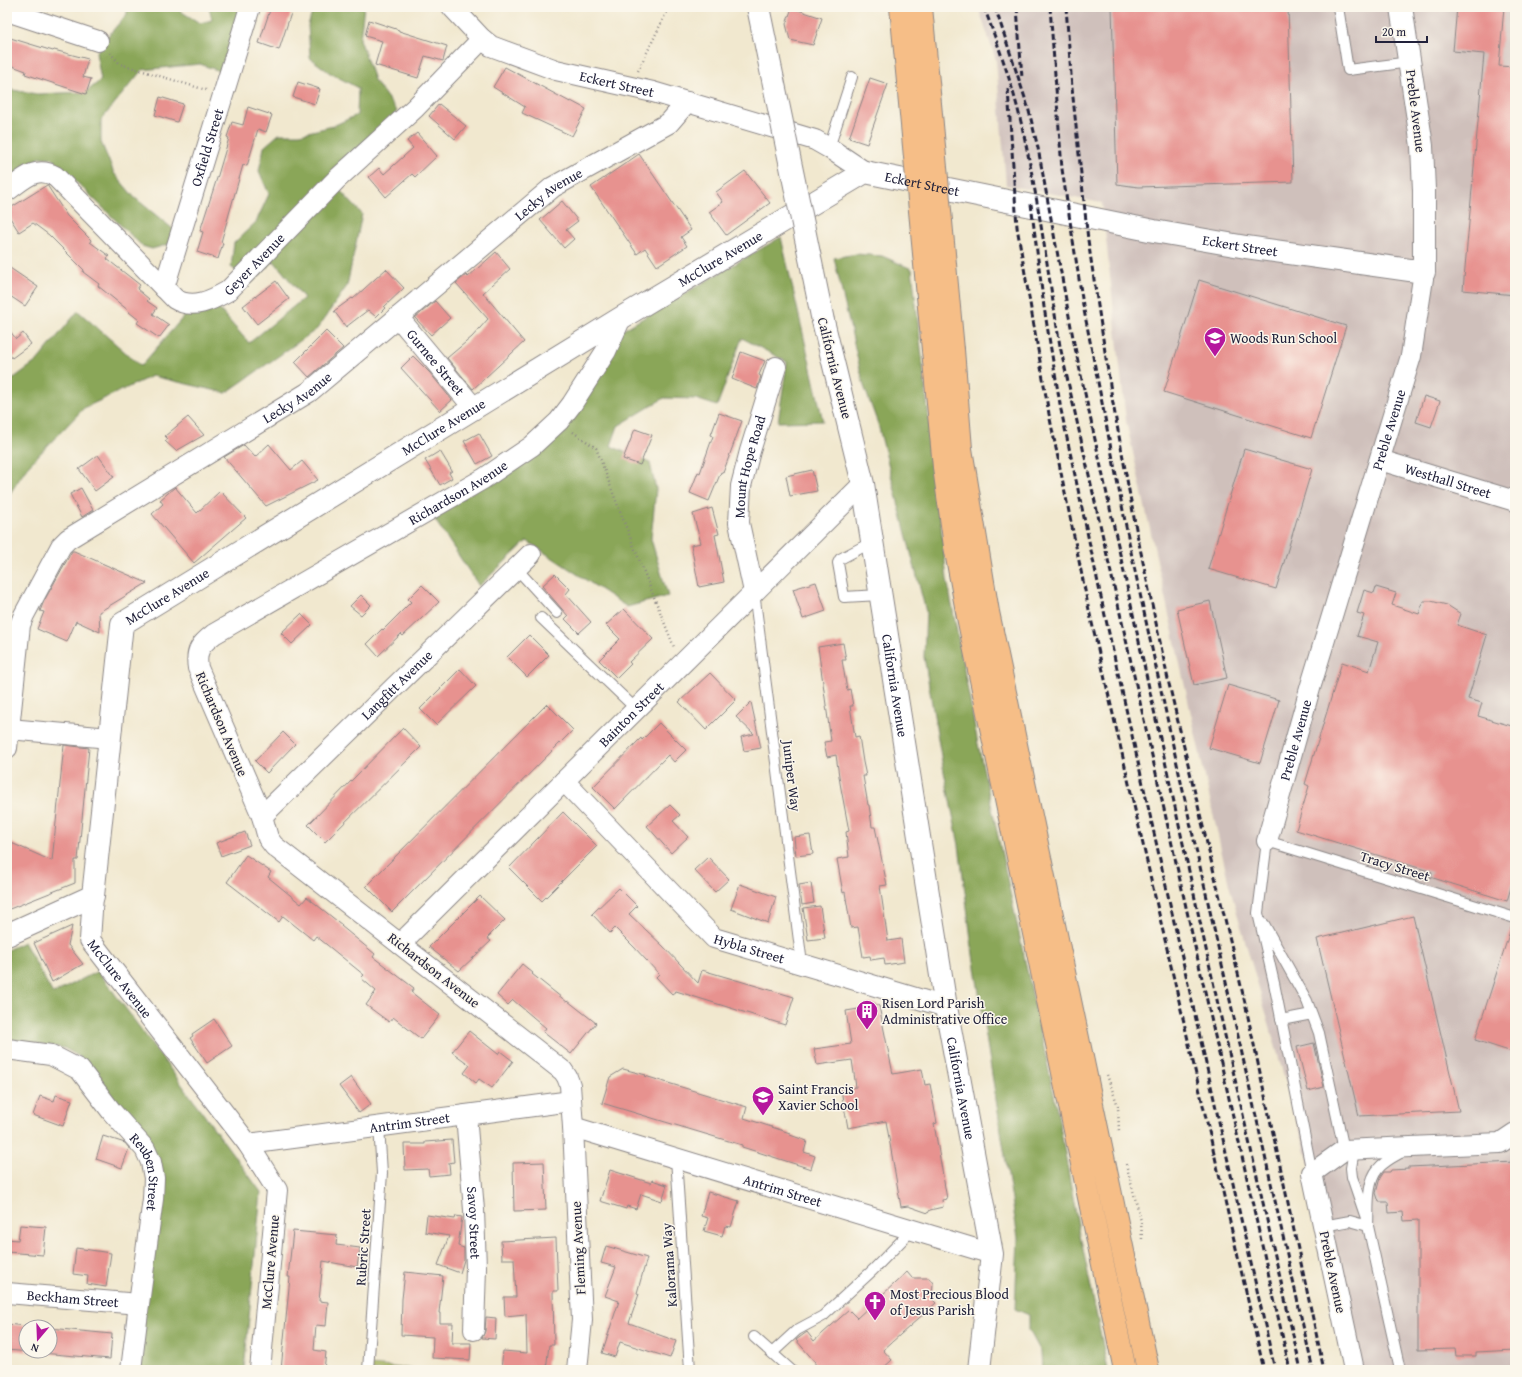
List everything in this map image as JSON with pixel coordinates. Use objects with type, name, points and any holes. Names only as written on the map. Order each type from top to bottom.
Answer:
[{"type":"highway","points":[[901,7],[943,350],[988,612],[1148,1370]]},
{"type":"highway","points":[[921,7],[943,350],[944,467],[955,546],[968,617],[1125,1370]]},
{"type":"street","name":"Oxfield Street","points":[[164,288],[250,7]]},
{"type":"street","name":"Eckert Street","points":[[452,7],[482,39],[491,46],[556,70],[653,92],[815,140],[865,172],[1154,231],[1246,247],[1424,272]]},
{"type":"street","name":"California Avenue","points":[[758,7],[823,321],[863,484],[946,1006],[992,1254],[979,1370]]},
{"type":"street","name":"Preble Avenue","points":[[1267,841],[1311,685],[1411,356],[1424,272],[1424,190],[1422,146],[1401,7]]},
{"type":"street","points":[[7,11],[98,41]]},
{"type":"street","name":"Geyer Avenue","points":[[7,192],[32,173],[38,171],[55,176],[175,299],[181,303],[188,304],[207,301],[228,291],[337,179],[416,108],[482,39]]},
{"type":"street","name":"Lecky Avenue","points":[[8,738],[20,625],[24,615],[64,543],[309,392],[553,187],[669,123],[687,102]]},
{"type":"street","name":"McClure Avenue","points":[[260,1370],[277,1190],[248,1144],[90,940],[93,896],[122,624],[621,318],[865,172]]},
{"type":"street","name":"Gurnee Street","points":[[398,317],[474,408]]},
{"type":"street","name":"Richardson Avenue","points":[[573,1127],[570,1085],[563,1071],[274,846],[268,838],[262,816],[198,668],[197,655],[203,643],[214,634],[483,479],[532,446],[559,421],[572,404],[606,351],[621,318]]},
{"type":"street","name":"Mount Hope Road","points":[[754,592],[739,523],[741,486],[750,451],[776,367]]},
{"type":"street","name":"Westhall Street","points":[[1380,460],[1515,501]]},
{"type":"street","name":"Bainton Street","points":[[400,944],[863,484]]},
{"type":"street","name":"Langfitt Avenue","points":[[262,816],[531,554]]},
{"type":"street","points":[[8,738],[110,738]]},
{"type":"street","name":"Hybla Street","points":[[564,781],[714,938],[946,1006]]},
{"type":"street","points":[[7,935],[93,896]]},
{"type":"street","name":"Reuben Street","points":[[7,1049],[51,1055],[80,1070],[112,1112],[145,1149],[151,1162],[154,1178],[153,1199],[131,1370]]},
{"type":"street","name":"Antrim Street","points":[[248,1144],[571,1101]]},
{"type":"street","name":"Savoy Street","points":[[466,1115],[474,1210],[476,1268],[474,1330]]},
{"type":"street","name":"Antrim Street","points":[[573,1127],[992,1254]]},
{"type":"street","name":"Fleming Avenue","points":[[573,1127],[582,1320],[577,1370]]},
{"type":"street","points":[[1312,1173],[1349,1150],[1510,1143]]},
{"type":"street","name":"Preble Avenue","points":[[1312,1173],[1354,1370]]},
{"type":"street","name":"Beckham Street","points":[[7,1293],[139,1304]]},
{"type":"lane","points":[[1338,7],[1348,70],[1410,62]]},
{"type":"lane","points":[[829,148],[852,77]]},
{"type":"lane","points":[[872,542],[840,559],[838,563],[839,570],[844,597],[880,595]]},
{"type":"lane","points":[[516,568],[557,613]]},
{"type":"lane","name":"Juniper Way","points":[[754,592],[802,964]]},
{"type":"lane","points":[[541,618],[636,709]]},
{"type":"lane","points":[[1267,841],[1258,913],[1312,1173]]},
{"type":"lane","name":"Tracy Street","points":[[1267,841],[1515,918]]},
{"type":"lane","points":[[1258,913],[1307,1001],[1319,1033],[1349,1150],[1352,1177],[1368,1226],[1400,1370]]},
{"type":"lane","points":[[1281,1020],[1312,1014]]},
{"type":"lane","name":"Rubric Street","points":[[368,1370],[382,1173],[379,1126]]},
{"type":"lane","points":[[1368,1226],[1371,1182],[1377,1170],[1410,1147]]},
{"type":"lane","name":"Kalorama Way","points":[[676,1158],[690,1370]]},
{"type":"lane","points":[[1323,1226],[1350,1221],[1368,1226]]},
{"type":"lane","points":[[772,1353],[797,1330],[823,1316],[873,1270],[912,1230]]},
{"type":"lane","points":[[754,1337],[791,1370]]},
{"type":"path","points":[[637,73],[669,7]]},
{"type":"path","points":[[98,41],[120,64],[223,95]]},
{"type":"path","points":[[559,421],[596,448],[676,653]]},
{"type":"shaded area","points":[[978,7],[1515,7],[1515,1369],[1354,1370],[1312,1173],[1229,885],[1126,421],[1102,203],[1006,185],[996,60]]},
{"type":"green space","points":[[127,7],[179,7],[180,11],[200,23],[212,20],[209,7],[242,7],[222,72],[200,64],[142,70],[101,120],[101,142],[114,173],[134,197],[179,234],[176,242],[152,249],[142,246],[52,158],[41,157],[7,179],[7,89],[37,94],[86,92],[101,80],[96,53],[107,37],[127,14]]},
{"type":"green space","points":[[314,7],[364,7],[360,39],[374,80],[397,111],[337,187],[362,214],[347,286],[317,329],[226,393],[152,376],[84,408],[28,466],[7,498],[7,383],[37,361],[78,311],[141,366],[185,315],[201,314],[219,309],[249,343],[304,298],[274,261],[252,283],[231,267],[234,243],[256,222],[269,194],[259,171],[264,147],[279,134],[300,134],[333,126],[357,115],[358,88],[330,73],[310,58],[308,25]]},
{"type":"green space","points":[[781,237],[823,421],[778,422],[787,362],[742,338],[717,406],[696,399],[664,398],[618,426],[611,446],[650,463],[656,489],[651,539],[668,596],[627,607],[527,541],[479,586],[433,517],[531,455],[621,331]]},
{"type":"green space","points":[[856,254],[882,256],[912,269],[947,579],[978,744],[1056,1104],[1078,1225],[1108,1370],[1042,1370],[1041,1352],[1029,1330],[1029,1315],[1015,1309],[1018,1238],[973,955],[959,845],[942,762],[924,657],[926,612],[878,424],[864,386],[834,258]]},
{"type":"green space","points":[[24,942],[53,994],[98,971],[261,1192],[244,1370],[137,1370],[160,1184],[123,1117],[80,1057],[64,1048],[7,1039],[7,950]]},
{"type":"green space","points":[[368,1365],[428,1370],[368,1370]]},
{"type":"building","points":[[271,7],[293,7],[279,50],[259,43]]},
{"type":"building","points":[[1112,7],[1288,7],[1293,182],[1138,187],[1117,184]]},
{"type":"building","points":[[1457,7],[1504,7],[1499,66],[1515,67],[1515,295],[1463,290],[1484,54],[1453,51]]},
{"type":"building","points":[[792,8],[822,18],[813,45],[790,40],[786,24]]},
{"type":"building","points":[[369,20],[447,46],[443,61],[425,56],[418,78],[375,65],[382,41],[365,36]]},
{"type":"building","points":[[7,37],[53,51],[88,59],[83,77],[91,79],[86,94],[25,74],[26,71],[7,64]]},
{"type":"building","points":[[505,67],[586,109],[572,136],[522,113],[525,107],[493,87]]},
{"type":"building","points":[[870,78],[888,84],[867,144],[849,138]]},
{"type":"building","points":[[298,82],[320,89],[315,104],[293,97]]},
{"type":"building","points":[[160,97],[183,104],[177,122],[155,115]]},
{"type":"building","points":[[439,104],[466,126],[455,139],[429,116]]},
{"type":"building","points":[[248,107],[272,115],[266,132],[258,129],[247,166],[243,165],[221,242],[223,243],[218,259],[197,252],[203,232],[200,231],[229,138],[227,137],[232,122],[243,125]]},
{"type":"building","points":[[417,133],[437,156],[415,177],[412,174],[386,197],[369,177],[379,168],[384,174],[413,148],[407,141]]},
{"type":"building","points":[[639,154],[691,230],[681,237],[687,246],[657,266],[645,248],[637,254],[591,187]]},
{"type":"building","points":[[745,171],[770,203],[726,235],[709,212],[723,202],[716,192]]},
{"type":"building","points":[[47,185],[67,216],[91,240],[90,242],[109,256],[107,259],[140,285],[137,289],[149,299],[147,301],[157,308],[153,314],[169,325],[159,338],[137,323],[139,320],[98,286],[99,284],[83,272],[84,270],[49,235],[33,223],[19,232],[7,213],[7,210]]},
{"type":"building","points":[[562,201],[578,221],[566,230],[574,239],[564,248],[540,220]]},
{"type":"building","points":[[496,252],[510,269],[483,293],[524,342],[473,389],[447,358],[472,337],[488,319],[456,283],[466,275],[468,277]]},
{"type":"building","points":[[7,266],[38,287],[25,306],[7,294]]},
{"type":"building","points":[[386,269],[404,288],[376,317],[368,310],[346,327],[334,311],[352,298],[353,299]]},
{"type":"building","points":[[1199,280],[1346,326],[1311,438],[1164,392]]},
{"type":"building","points":[[276,281],[289,299],[257,324],[243,306]]},
{"type":"building","points":[[435,301],[450,318],[431,335],[415,318]]},
{"type":"building","points":[[7,327],[16,339],[23,333],[31,344],[12,358],[7,351]]},
{"type":"building","points":[[326,331],[343,348],[309,377],[295,362]]},
{"type":"building","points":[[741,352],[765,361],[759,375],[761,376],[757,389],[732,379]]},
{"type":"building","points":[[413,356],[430,373],[452,400],[440,411],[401,368]]},
{"type":"building","points":[[1424,396],[1440,401],[1431,427],[1416,422]]},
{"type":"building","points":[[719,413],[742,421],[723,473],[721,472],[709,501],[690,493],[698,472],[700,473],[713,436],[711,435]]},
{"type":"building","points":[[188,417],[204,435],[176,451],[165,441],[168,439],[165,436]]},
{"type":"building","points":[[635,429],[652,435],[640,465],[623,459]]},
{"type":"building","points":[[479,433],[492,456],[477,464],[464,441]]},
{"type":"building","points":[[269,444],[291,470],[302,461],[318,480],[266,506],[224,457],[244,445],[255,457]]},
{"type":"building","points":[[1244,449],[1312,469],[1276,589],[1208,569]]},
{"type":"building","points":[[440,451],[452,471],[449,473],[452,478],[440,485],[425,460]]},
{"type":"building","points":[[98,455],[114,477],[95,491],[79,469]]},
{"type":"building","points":[[812,470],[817,491],[790,496],[786,476]]},
{"type":"building","points":[[175,487],[197,513],[220,491],[246,518],[194,563],[152,514],[163,504],[160,500]]},
{"type":"building","points":[[81,488],[93,510],[82,517],[70,494]]},
{"type":"building","points":[[712,508],[719,534],[715,535],[724,582],[699,587],[691,545],[701,543],[693,514]]},
{"type":"building","points":[[72,551],[147,583],[99,612],[100,632],[76,621],[67,642],[37,629],[44,612],[40,611],[44,601]]},
{"type":"building","points":[[555,574],[570,589],[566,594],[591,622],[579,633],[565,619],[568,616],[542,586]]},
{"type":"building","points":[[816,582],[826,611],[803,619],[793,589]]},
{"type":"building","points":[[422,585],[439,602],[403,636],[401,634],[378,656],[367,644],[411,602],[408,599]]},
{"type":"building","points":[[1376,587],[1396,593],[1392,605],[1419,614],[1423,601],[1431,601],[1447,605],[1461,614],[1457,625],[1487,635],[1468,699],[1482,703],[1478,716],[1515,727],[1515,874],[1507,901],[1430,877],[1432,872],[1296,830],[1309,786],[1305,784],[1342,662],[1369,671],[1378,642],[1357,636],[1364,615],[1357,613],[1364,590],[1374,593]]},
{"type":"building","points":[[361,595],[371,605],[361,615],[350,606]]},
{"type":"building","points":[[1210,601],[1227,678],[1194,685],[1177,609]]},
{"type":"building","points":[[624,609],[653,639],[629,662],[631,664],[617,678],[599,660],[620,639],[606,625]]},
{"type":"building","points":[[301,614],[312,625],[292,644],[281,633]]},
{"type":"building","points":[[529,635],[549,655],[527,677],[507,657]]},
{"type":"building","points":[[843,643],[846,660],[842,660],[847,690],[850,689],[853,706],[850,706],[855,737],[859,736],[866,776],[863,776],[872,827],[875,827],[887,885],[880,886],[888,941],[901,939],[904,962],[885,965],[884,958],[871,960],[870,956],[863,957],[858,927],[851,928],[845,892],[843,893],[837,859],[849,857],[846,832],[849,831],[836,755],[827,757],[824,742],[831,741],[818,647]]},
{"type":"building","points":[[460,669],[476,686],[436,725],[420,709]]},
{"type":"building","points":[[710,673],[736,700],[706,730],[679,702]]},
{"type":"building","points":[[1228,685],[1279,700],[1260,763],[1209,748]]},
{"type":"building","points":[[751,702],[761,748],[744,751],[741,737],[754,734],[736,717]]},
{"type":"building","points":[[547,704],[573,730],[392,912],[366,886]]},
{"type":"building","points":[[659,723],[686,750],[674,762],[668,755],[615,809],[593,787],[641,738],[642,740]]},
{"type":"building","points":[[403,728],[421,747],[325,842],[308,825]]},
{"type":"building","points":[[283,732],[295,744],[267,773],[255,761]]},
{"type":"building","points":[[64,745],[89,748],[78,860],[75,860],[75,883],[7,910],[7,841],[52,861]]},
{"type":"building","points":[[670,805],[680,815],[673,821],[688,837],[671,853],[647,826]]},
{"type":"building","points":[[563,812],[597,846],[542,901],[509,868]]},
{"type":"building","points":[[245,832],[250,845],[221,856],[216,843]]},
{"type":"building","points":[[810,835],[813,854],[796,856],[794,837]]},
{"type":"building","points":[[246,855],[271,872],[268,877],[301,904],[307,897],[342,925],[341,926],[375,954],[373,957],[414,988],[411,992],[440,1015],[421,1039],[393,1017],[389,1022],[366,1005],[376,991],[361,978],[364,975],[316,936],[313,940],[283,916],[279,922],[227,882]]},
{"type":"building","points":[[708,857],[729,879],[715,892],[694,870]]},
{"type":"building","points":[[811,883],[814,903],[802,905],[799,885]]},
{"type":"building","points":[[740,884],[776,897],[768,923],[731,909]]},
{"type":"building","points":[[619,888],[637,906],[629,914],[663,946],[698,983],[702,970],[794,997],[785,1025],[676,991],[672,994],[656,977],[659,974],[615,928],[610,933],[592,914]]},
{"type":"building","points":[[480,896],[505,920],[487,938],[491,941],[459,971],[429,947]]},
{"type":"building","points":[[820,906],[825,938],[808,940],[803,908]]},
{"type":"building","points":[[1413,916],[1459,1111],[1359,1116],[1317,939]]},
{"type":"building","points":[[1512,925],[1515,926],[1515,1053],[1475,1040]]},
{"type":"building","points":[[72,926],[68,945],[83,964],[52,982],[34,943]]},
{"type":"building","points":[[522,964],[567,1002],[568,1001],[596,1023],[571,1054],[543,1032],[546,1028],[513,1000],[508,1005],[497,995]]},
{"type":"building","points":[[874,1003],[879,1006],[893,1074],[922,1069],[925,1085],[930,1084],[937,1123],[934,1124],[947,1199],[942,1200],[943,1207],[930,1210],[928,1213],[908,1206],[901,1207],[886,1121],[848,1128],[841,1090],[856,1087],[852,1060],[817,1065],[814,1049],[851,1044],[846,1011],[865,1008],[868,1004]]},
{"type":"building","points":[[214,1019],[232,1046],[207,1063],[190,1038],[193,1036],[192,1034]]},
{"type":"building","points":[[469,1031],[498,1054],[500,1051],[513,1061],[492,1088],[479,1079],[476,1083],[464,1073],[470,1065],[452,1052]]},
{"type":"building","points":[[1314,1043],[1324,1087],[1308,1091],[1297,1047]]},
{"type":"building","points":[[623,1069],[747,1107],[744,1118],[790,1133],[790,1135],[807,1141],[804,1152],[815,1156],[811,1169],[742,1147],[742,1145],[602,1103],[610,1077]]},
{"type":"building","points":[[351,1077],[371,1104],[359,1113],[339,1086]]},
{"type":"building","points":[[56,1095],[72,1100],[63,1126],[33,1115],[40,1096],[54,1101]]},
{"type":"building","points":[[103,1136],[125,1143],[129,1148],[122,1168],[96,1159]]},
{"type":"building","points":[[452,1140],[454,1162],[449,1163],[450,1174],[429,1176],[428,1169],[405,1170],[404,1144],[425,1144],[425,1142]]},
{"type":"building","points":[[544,1162],[546,1210],[514,1211],[513,1163]]},
{"type":"building","points":[[1515,1162],[1515,1350],[1476,1352],[1476,1356],[1456,1356],[1455,1349],[1418,1350],[1418,1220],[1404,1221],[1403,1212],[1389,1213],[1388,1202],[1379,1202],[1376,1193],[1380,1178],[1384,1172],[1409,1169],[1409,1167]]},
{"type":"building","points":[[610,1170],[651,1183],[652,1180],[667,1185],[662,1201],[641,1194],[636,1209],[627,1206],[626,1209],[600,1201]]},
{"type":"building","points":[[708,1192],[739,1201],[731,1227],[725,1226],[722,1236],[704,1231],[708,1218],[701,1216]]},
{"type":"building","points":[[427,1215],[455,1219],[456,1216],[462,1217],[458,1246],[464,1248],[464,1260],[460,1273],[438,1265],[449,1236],[425,1232]]},
{"type":"building","points":[[20,1225],[46,1227],[43,1255],[7,1252],[7,1239],[18,1240]]},
{"type":"building","points":[[293,1231],[337,1235],[336,1245],[360,1248],[357,1267],[323,1261],[319,1301],[328,1302],[326,1326],[316,1325],[314,1350],[326,1352],[324,1370],[281,1370]]},
{"type":"building","points":[[556,1238],[558,1291],[553,1291],[554,1345],[549,1345],[546,1370],[501,1369],[503,1351],[527,1353],[526,1314],[505,1316],[504,1297],[516,1297],[514,1259],[502,1259],[501,1241]]},
{"type":"building","points":[[606,1246],[647,1258],[637,1293],[639,1294],[629,1323],[676,1341],[670,1358],[620,1342],[615,1357],[602,1353],[619,1301],[605,1296],[616,1267],[601,1263]]},
{"type":"building","points":[[76,1248],[111,1253],[106,1287],[87,1284],[88,1276],[73,1274]]},
{"type":"building","points":[[405,1272],[443,1276],[439,1313],[440,1323],[453,1323],[452,1343],[471,1343],[470,1360],[432,1358],[433,1337],[401,1335],[402,1299]]},
{"type":"building","name":"Most Precious Blood of Jesus Parish","points":[[907,1272],[912,1278],[929,1278],[933,1283],[932,1299],[936,1303],[883,1350],[892,1360],[881,1370],[815,1370],[815,1362],[796,1340],[807,1332],[814,1341],[849,1310],[857,1318]]},
{"type":"building","points":[[486,1317],[496,1318],[495,1339],[482,1338],[485,1331]]},
{"type":"building","points":[[7,1324],[18,1325],[18,1351],[7,1350]]},
{"type":"building","points":[[58,1329],[112,1334],[110,1359],[58,1354]]},
{"type":"railway","points":[[984,7],[1009,78],[1021,122],[1038,206],[1060,346],[1290,1370]]},
{"type":"railway","points":[[995,7],[1028,107],[1038,148],[1074,343],[1219,1009],[1301,1370]]},
{"type":"railway","points":[[1017,7],[1022,78]]},
{"type":"railway","points":[[1050,7],[1062,169],[1083,305],[1132,557],[1313,1370]]},
{"type":"railway","points":[[1066,7],[1072,88],[1088,240],[1112,398],[1137,534],[1169,684],[1245,1003],[1324,1370]]},
{"type":"railway","points":[[1008,89],[1017,227],[1049,414],[1089,610],[1264,1370]]},
{"type":"railway","points":[[1031,204],[1044,307],[1061,410],[1104,611],[1275,1370]]},
{"type":"place","name":"Woods Run School","points":[[1215,358]]},
{"type":"place","name":"Risen Lord Parish Administrative Office","points":[[867,1030]]},
{"type":"place","name":"Saint Francis Xavier School","points":[[763,1116]]},
{"type":"place","name":"Most Precious Blood of Jesus Parish","points":[[875,1322]]}]
